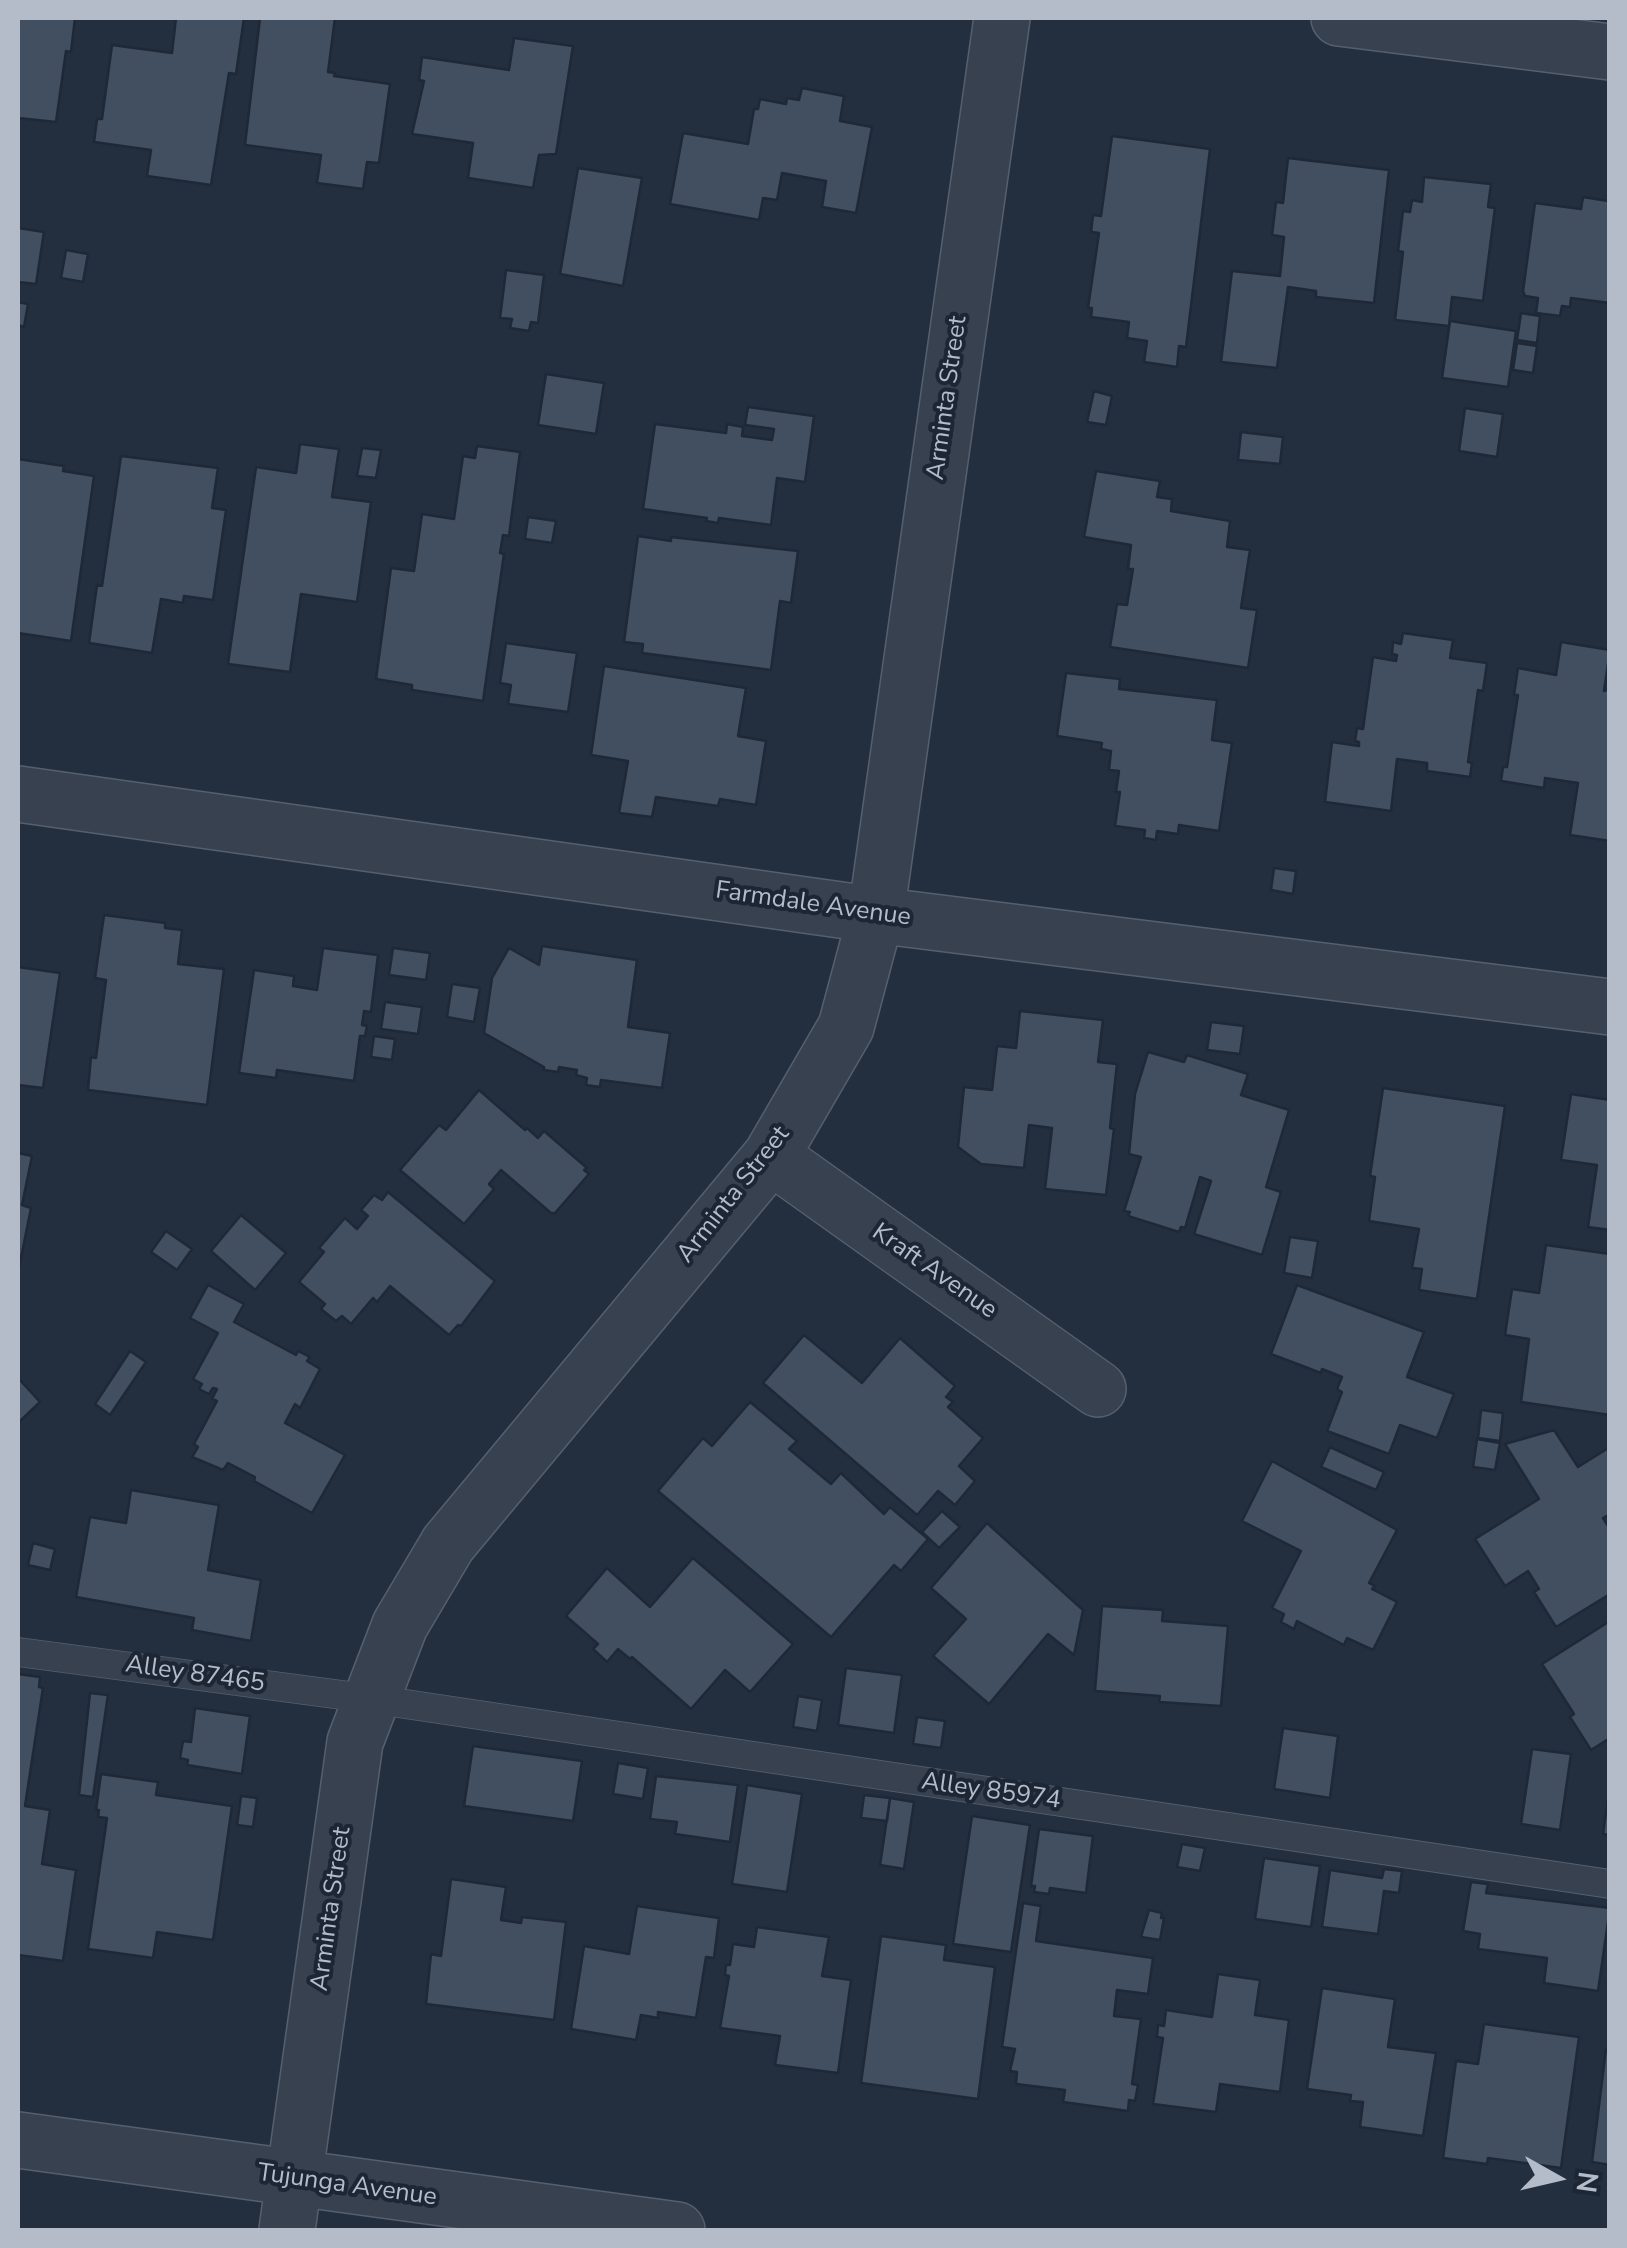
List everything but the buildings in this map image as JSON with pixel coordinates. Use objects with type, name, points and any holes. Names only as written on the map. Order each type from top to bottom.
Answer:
[{"type":"street","name":"Arminta Street","points":[[290,2205],[356,1742],[400,1625],[448,1544],[770,1156],[846,1027],[876,914],[1002,18]]},
{"type":"street","points":[[1338,18],[1610,52]]},
{"type":"street","name":"Farmdale Avenue","points":[[18,794],[876,914],[1610,1007]]},
{"type":"street","name":"Kraft Avenue","points":[[770,1156],[1098,1389]]},
{"type":"street","name":"Tujunga Avenue","points":[[18,2140],[290,2205],[678,2230]]},
{"type":"lane","name":"Alley 87465","points":[[18,1652],[372,1699]]},
{"type":"lane","name":"Alley 85974","points":[[372,1699],[1610,1884]]}]
